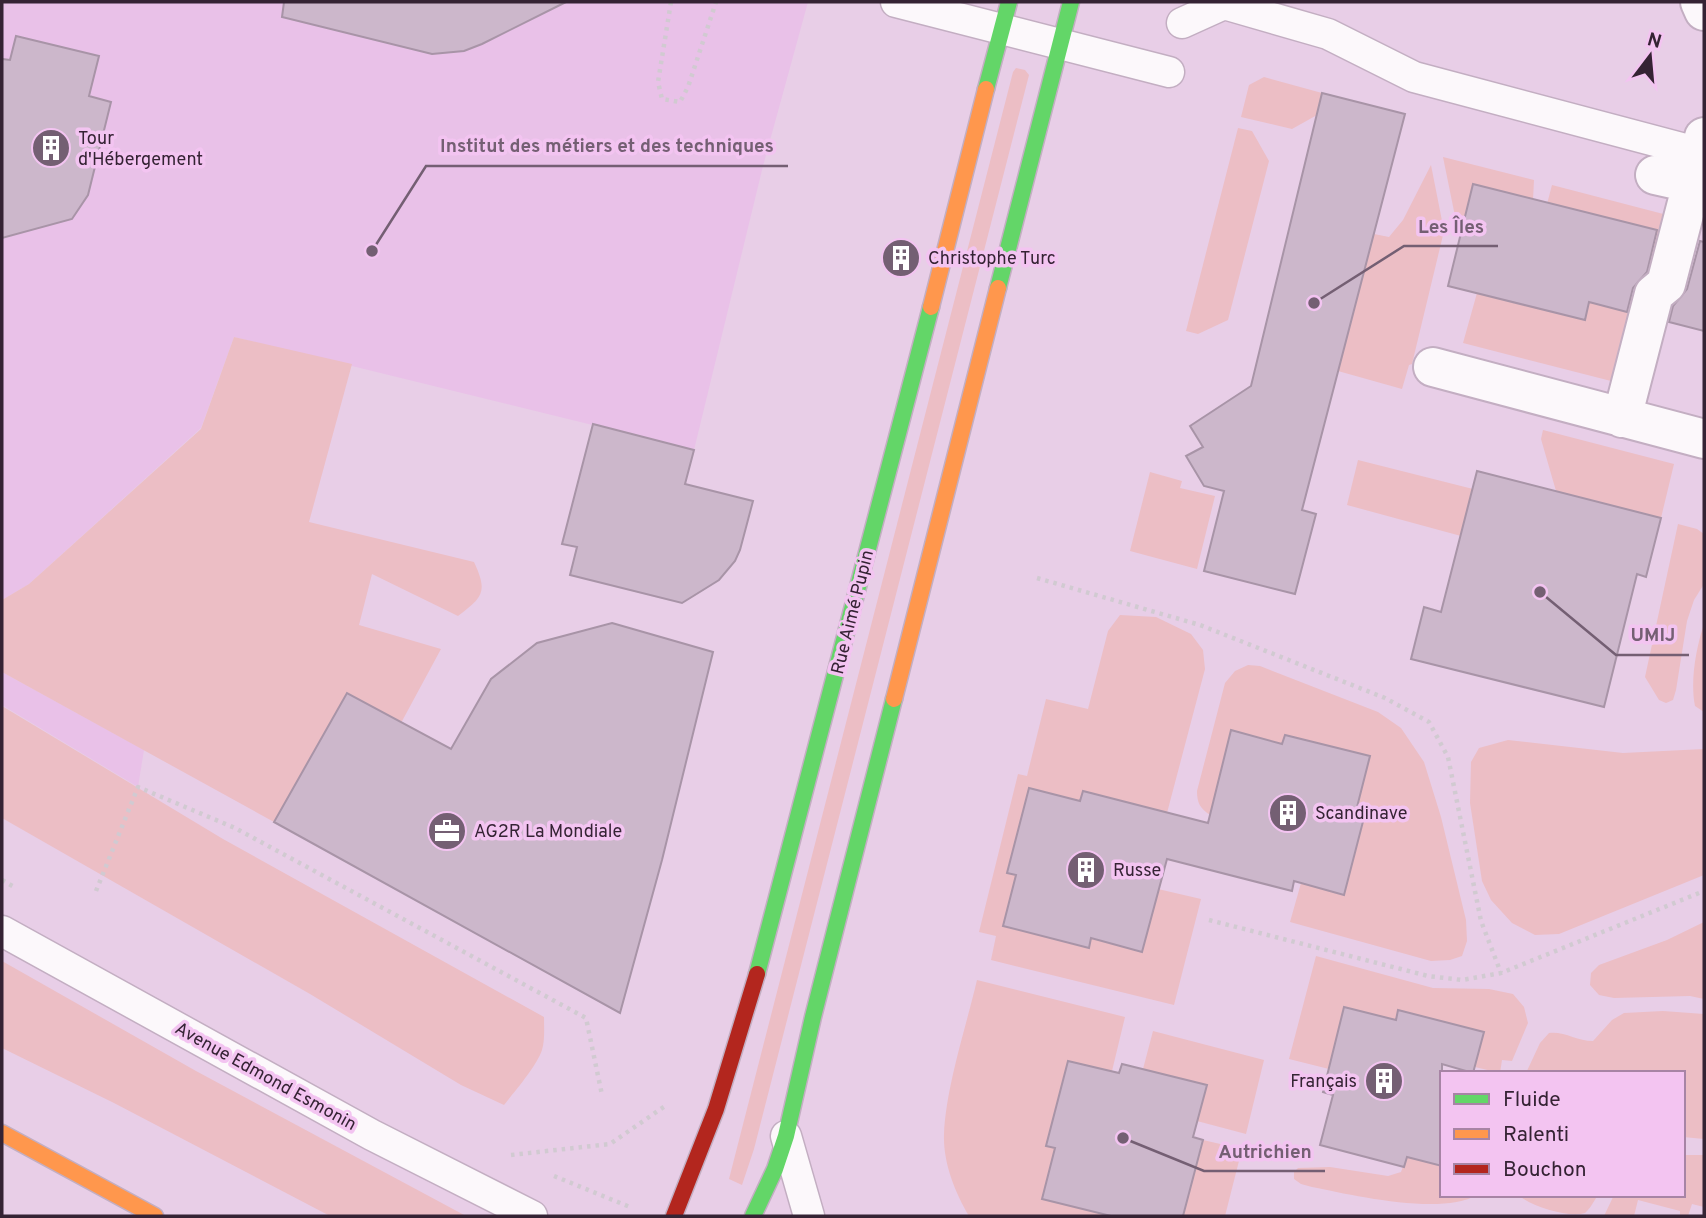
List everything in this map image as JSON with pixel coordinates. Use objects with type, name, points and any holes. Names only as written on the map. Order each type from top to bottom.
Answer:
[{"type":"street","points":[[753,1216],[775,1169],[786,1136],[813,1017],[1071,2]]},
{"type":"street","points":[[1700,2],[1704,11]]},
{"type":"street","name":"Rue Aimé Pupin","points":[[674,1216],[733,1061],[1005,15]]},
{"type":"street","points":[[1655,175],[1701,163]]},
{"type":"street","points":[[1622,418],[1654,294],[1666,284],[1701,163]]},
{"type":"street","points":[[1433,367],[1704,439]]},
{"type":"street","points":[[2,1133],[155,1216]]},
{"type":"lane","points":[[902,3],[1005,15],[1060,45],[1169,72]]},
{"type":"lane","points":[[1182,23],[1223,3],[1328,34],[1414,77],[1701,163]]},
{"type":"lane","name":"Avenue Edmond Esmonin","points":[[2,931],[372,1135],[532,1216]]},
{"type":"lane","points":[[786,1136],[809,1216]]},
{"type":"path","points":[[671,2],[658,82],[662,99],[680,102],[688,87],[716,2]]},
{"type":"path","points":[[1037,578],[1200,625],[1385,698],[1429,722],[1448,757],[1481,921],[1501,973]]},
{"type":"path","points":[[96,891],[138,787],[235,828],[586,1018],[602,1095]]},
{"type":"path","points":[[1209,920],[1428,976],[1462,980],[1501,973],[1704,891]]},
{"type":"path","points":[[506,1156],[610,1144],[666,1106]]},
{"type":"shaded area","points":[[2,2],[808,2],[763,166],[694,450],[234,337],[201,428],[29,584],[2,600]]},
{"type":"shaded area","points":[[1016,68],[1025,70],[1029,75],[754,1149],[742,1185],[729,1179]]},
{"type":"shaded area","points":[[1264,77],[1322,93],[1317,115],[1292,129],[1241,117],[1249,85]]},
{"type":"shaded area","points":[[1238,128],[1252,131],[1269,161],[1228,320],[1198,334],[1186,331]]},
{"type":"shaded area","points":[[1443,157],[1534,180],[1533,200],[1474,184],[1462,227],[1457,226]]},
{"type":"shaded area","points":[[1431,165],[1444,231],[1412,364],[1409,365],[1402,389],[1338,371],[1374,234],[1389,237],[1403,220]]},
{"type":"shaded area","points":[[1552,185],[1671,216],[1662,283],[1599,264],[1547,204]]},
{"type":"shaded area","points":[[1593,286],[1633,297],[1611,381],[1463,343],[1477,293],[1585,320]]},
{"type":"shaded area","points":[[234,337],[352,364],[309,522],[474,562],[482,587],[478,598],[458,616],[372,574],[359,625],[441,649],[401,723],[347,693],[274,822],[2,672],[2,600],[29,584],[201,429]]},
{"type":"shaded area","points":[[1543,430],[1674,464],[1661,518],[1556,491],[1541,439]]},
{"type":"shaded area","points":[[1358,460],[1473,489],[1461,536],[1347,505]]},
{"type":"shaded area","points":[[1150,472],[1182,481],[1180,488],[1215,496],[1197,569],[1130,551]]},
{"type":"shaded area","points":[[1678,524],[1697,529],[1704,534],[1704,584],[1694,600],[1687,621],[1673,700],[1666,703],[1659,700],[1645,677]]},
{"type":"shaded area","points":[[1120,615],[1156,617],[1191,634],[1203,650],[1205,669],[1167,813],[1083,791],[1078,807],[1069,798],[1029,788],[1008,872],[1024,876],[1004,926],[1088,948],[1093,931],[1100,941],[1142,952],[1158,889],[1201,899],[1174,1005],[991,960],[996,936],[979,932],[1018,774],[1027,776],[1046,699],[1088,709],[1108,631]]},
{"type":"shaded area","points":[[1704,624],[1704,712],[1695,706],[1693,686],[1696,654]]},
{"type":"shaded area","points":[[1248,665],[1260,666],[1378,712],[1401,728],[1424,762],[1441,817],[1466,920],[1467,941],[1462,956],[1431,961],[1290,922],[1301,883],[1344,894],[1366,810],[1347,805],[1359,798],[1370,756],[1285,735],[1281,749],[1274,742],[1232,731],[1210,815],[1201,807],[1197,791],[1225,683],[1235,671]]},
{"type":"shaded area","points":[[2,672],[144,750],[138,787],[2,705]]},
{"type":"shaded area","points":[[2,706],[223,839],[544,1017],[542,1050],[530,1071],[504,1105],[461,1085],[310,994],[2,818]]},
{"type":"shaded area","points":[[1508,740],[1623,753],[1704,749],[1704,875],[1559,934],[1535,935],[1512,923],[1491,900],[1482,881],[1470,803],[1471,762],[1479,748]]},
{"type":"shaded area","points":[[1704,922],[1704,999],[1690,996],[1614,998],[1599,995],[1590,985],[1591,973],[1599,965],[1667,940]]},
{"type":"shaded area","points":[[1316,956],[1433,988],[1489,989],[1513,994],[1524,1007],[1528,1023],[1512,1061],[1502,1060],[1500,1071],[1475,1067],[1398,1011],[1393,1028],[1387,1018],[1344,1007],[1329,1069],[1289,1059]]},
{"type":"shaded area","points":[[2,961],[196,1071],[466,1216],[330,1216],[114,1103],[2,1048]]},
{"type":"shaded area","points":[[977,980],[1125,1017],[1112,1071],[1068,1061],[1047,1145],[1063,1149],[1043,1199],[1111,1216],[969,1216],[951,1177],[944,1134],[952,1077]]},
{"type":"shaded area","points":[[1663,1011],[1704,1014],[1704,1139],[1685,1137],[1685,1071],[1527,1071],[1540,1043],[1549,1033],[1593,1041],[1612,1020],[1624,1013]]},
{"type":"shaded area","points":[[1153,1031],[1264,1060],[1246,1134],[1197,1121],[1206,1085],[1143,1069]]},
{"type":"shaded area","points":[[1203,1140],[1242,1149],[1225,1216],[1183,1216]]},
{"type":"shaded area","points":[[1409,1150],[1415,1159],[1440,1165],[1440,1197],[1472,1197],[1442,1204],[1396,1202],[1312,1187],[1294,1179],[1294,1172],[1298,1168],[1330,1167],[1388,1176],[1401,1172]]},
{"type":"shaded area","points":[[1685,1155],[1704,1155],[1704,1207],[1692,1204],[1688,1216],[1680,1216],[1680,1211],[1638,1200],[1634,1216],[1604,1216],[1613,1197],[1685,1197]]},
{"type":"shaded area","points":[[1522,1197],[1597,1197],[1585,1213],[1578,1214],[1550,1210]]},
{"type":"building","points":[[284,2],[566,2],[464,51],[432,54],[282,17]]},
{"type":"building","name":"Tour d'Hébergement","points":[[16,36],[99,56],[89,96],[111,102],[88,195],[72,219],[2,238],[2,59],[10,60]]},
{"type":"building","points":[[1322,93],[1405,114],[1302,510],[1316,514],[1295,594],[1204,571],[1224,491],[1204,486],[1186,456],[1203,447],[1190,426],[1251,386]]},
{"type":"building","points":[[1473,184],[1657,230],[1647,272],[1633,288],[1627,312],[1589,302],[1585,320],[1448,286]]},
{"type":"building","points":[[1700,241],[1704,242],[1704,331],[1669,322],[1673,306],[1687,289]]},
{"type":"building","points":[[593,424],[694,450],[685,484],[753,501],[740,550],[735,561],[719,580],[682,603],[570,575],[577,547],[562,544]]},
{"type":"building","points":[[1477,471],[1661,518],[1646,577],[1637,574],[1604,707],[1411,659],[1424,607],[1441,612]]},
{"type":"building","points":[[612,623],[713,652],[662,860],[620,1013],[274,822],[347,693],[451,749],[491,679],[537,643]]},
{"type":"building","points":[[1231,730],[1282,744],[1285,735],[1370,756],[1357,807],[1366,810],[1344,895],[1294,881],[1292,891],[1167,859],[1142,952],[1091,938],[1089,948],[1003,926],[1016,875],[1007,873],[1029,788],[1080,801],[1083,791],[1208,823]]},
{"type":"building","name":"Français","points":[[1344,1007],[1396,1020],[1398,1010],[1484,1032],[1474,1071],[1442,1064],[1440,1165],[1407,1157],[1404,1167],[1320,1145],[1333,1095],[1323,1092]]},
{"type":"building","points":[[1068,1061],[1119,1073],[1122,1064],[1207,1085],[1193,1137],[1203,1140],[1183,1216],[1111,1216],[1042,1199],[1055,1148],[1046,1146]]},
{"type":"traffic: fast","points":[[986,89],[1009,2]]},
{"type":"traffic: fast","points":[[998,288],[1071,2]]},
{"type":"traffic: fast","points":[[757,974],[931,307]]},
{"type":"traffic: fast","points":[[753,1216],[775,1169],[786,1136],[813,1017],[894,699]]},
{"type":"traffic: slow","points":[[931,307],[986,89]]},
{"type":"traffic: slow","points":[[894,699],[998,288]]},
{"type":"traffic: slow","points":[[2,1133],[155,1216]]},
{"type":"traffic: jam","points":[[674,1216],[716,1109],[757,974]]},
{"type":"place","name":"Tour d'Hébergement","points":[[51,148]]},
{"type":"place","name":"Institut des métiers et des techniques","points":[[372,251]]},
{"type":"place","name":"Christophe Turc","points":[[901,258]]},
{"type":"place","name":"Les Îles","points":[[1314,303]]},
{"type":"place","name":"UMIJ","points":[[1540,592]]},
{"type":"place","name":"Scandinave","points":[[1288,813]]},
{"type":"place","name":"AG2R La Mondiale","points":[[447,831]]},
{"type":"place","name":"Russe","points":[[1086,870]]},
{"type":"place","name":"Français","points":[[1384,1081]]},
{"type":"place","name":"Autrichien","points":[[1123,1138]]}]
